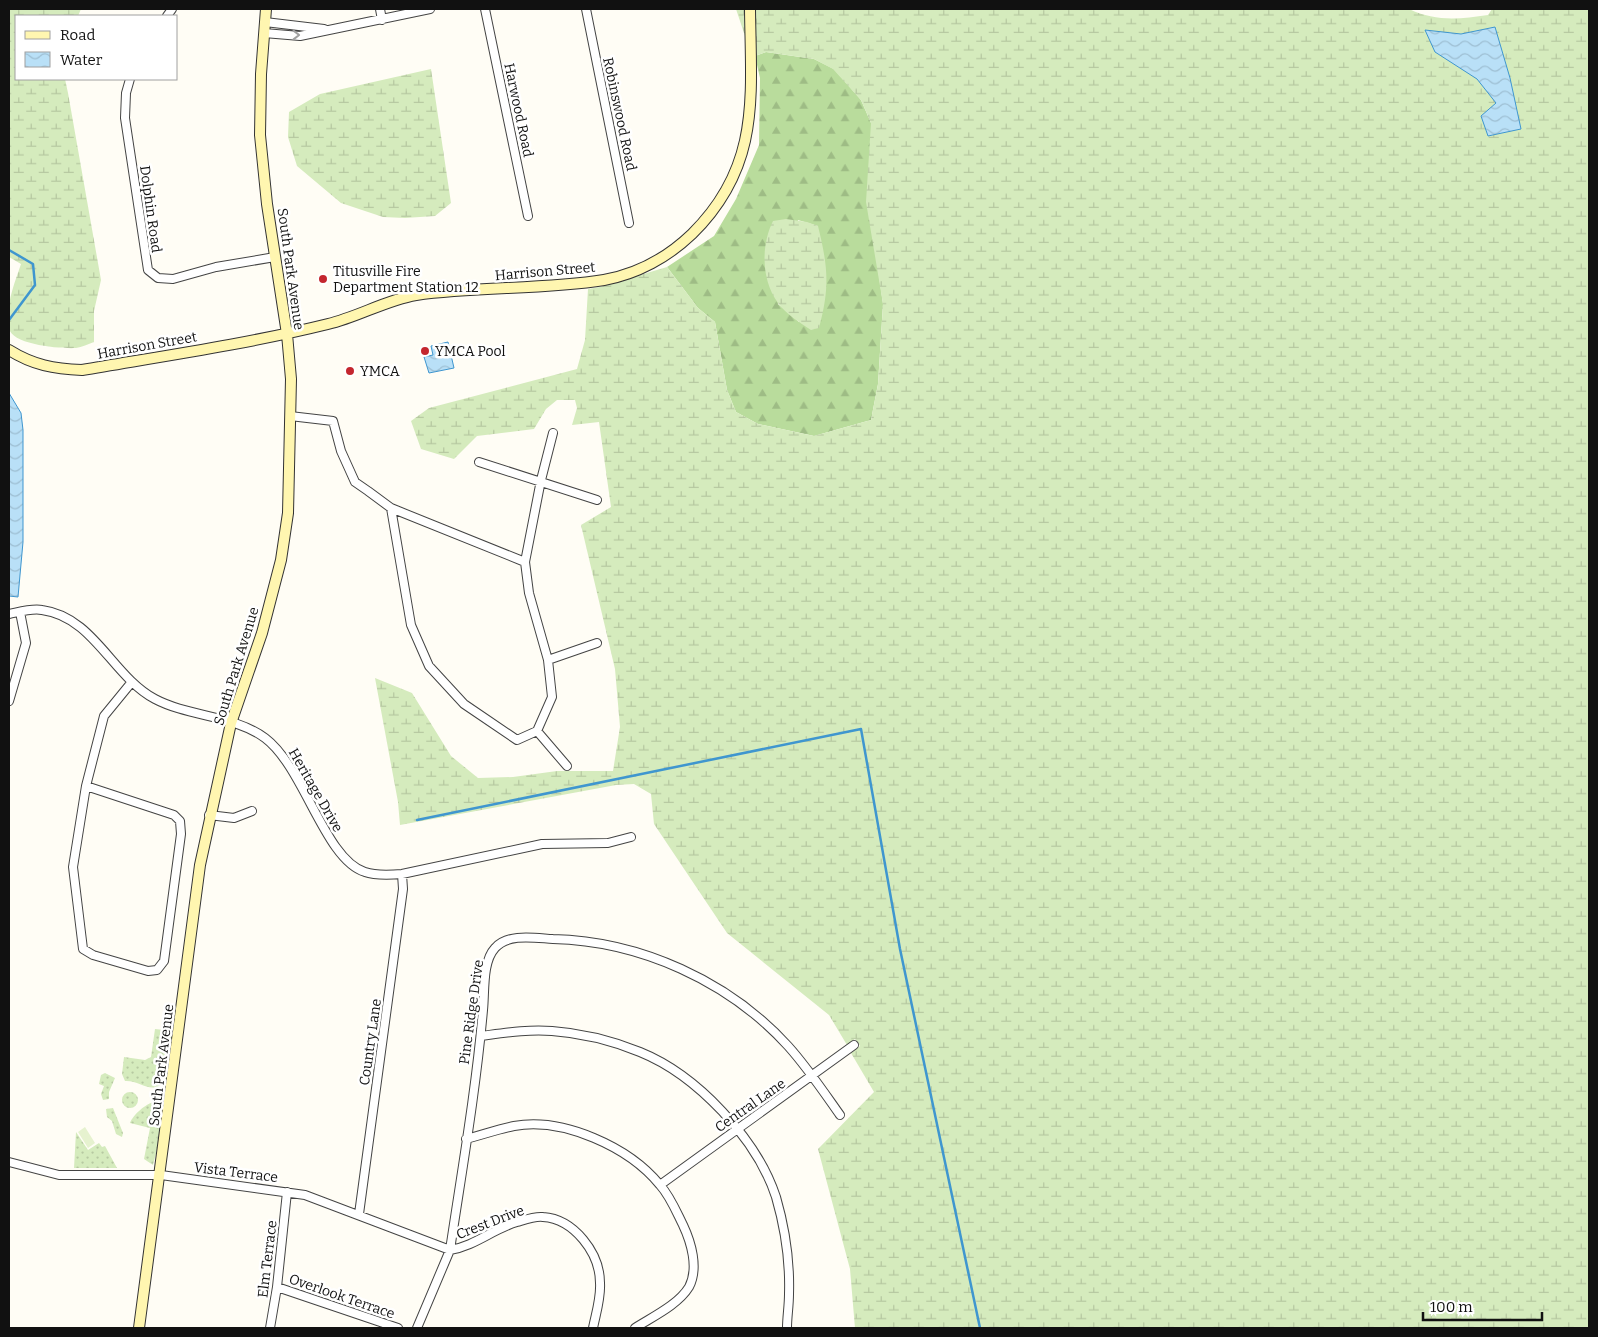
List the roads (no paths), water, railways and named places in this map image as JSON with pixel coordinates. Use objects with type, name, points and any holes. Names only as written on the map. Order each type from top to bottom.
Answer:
[{"type":"street","name":"South Park Avenue","points":[[139,1328],[161,1175],[200,865],[209,816],[231,723],[262,633],[280,560],[288,513],[291,379],[287,334],[275,257],[260,135],[261,74],[266,9]]},
{"type":"street","points":[[380,9],[382,20]]},
{"type":"street","points":[[264,27],[300,36],[430,9]]},
{"type":"street","name":"Harwood Road","points":[[486,9],[528,216]]},
{"type":"street","name":"Robinswood Road","points":[[586,9],[629,223]]},
{"type":"street","name":"Harrison Street","points":[[9,350],[36,364],[51,368],[82,370],[287,334],[331,323],[414,296],[606,279],[630,274],[680,246],[708,218],[725,196],[737,172],[751,108],[750,9]]},
{"type":"street","name":"Dolphin Road","points":[[130,80],[126,93],[125,118],[148,270],[158,278],[173,279],[216,267],[275,257]]},
{"type":"street","points":[[290,416],[333,421],[341,451],[355,482],[391,508],[525,562]]},
{"type":"street","points":[[391,508],[412,625],[428,666],[464,704],[517,740],[537,731],[552,698],[548,660],[529,593],[525,562],[552,433]]},
{"type":"street","points":[[478,462],[541,480],[597,500]]},
{"type":"street","name":"Heritage Drive","points":[[9,614],[41,610],[68,617],[94,639],[131,683],[157,700],[231,723],[265,738],[280,751],[312,803],[332,843],[346,862],[364,872],[385,875],[402,874],[542,844],[608,843],[631,837]]},
{"type":"street","points":[[9,701],[26,643],[20,612]]},
{"type":"street","points":[[548,660],[597,643]]},
{"type":"street","points":[[86,786],[174,814],[180,822],[181,834],[164,961],[160,968],[153,971],[93,955],[85,951],[82,946],[73,867],[86,786],[104,716],[131,683]]},
{"type":"street","points":[[537,731],[567,766]]},
{"type":"street","points":[[209,816],[234,818],[252,811]]},
{"type":"street","name":"Country Lane","points":[[359,1214],[403,889],[402,874]]},
{"type":"street","name":"Pine Ridge Drive","points":[[450,1250],[481,1036],[488,962],[495,948],[509,939],[568,939],[626,949],[688,971],[721,990],[762,1020],[787,1045],[813,1076],[840,1115]]},
{"type":"street","points":[[481,1036],[519,1030],[552,1031],[611,1042],[641,1052],[681,1076],[712,1101],[737,1128],[760,1163],[771,1188],[784,1230],[789,1287],[787,1328]]},
{"type":"street","name":"Central Lane","points":[[660,1185],[854,1045]]},
{"type":"street","points":[[466,1139],[515,1126],[538,1125],[563,1129],[598,1139],[628,1156],[660,1185],[686,1233],[694,1262],[689,1287],[672,1304],[635,1328]]},
{"type":"street","name":"Vista Terrace","points":[[9,1162],[59,1174],[83,1176],[161,1175],[305,1195],[450,1250]]},
{"type":"street","name":"Elm Terrace","points":[[270,1328],[277,1287],[287,1192]]},
{"type":"street","name":"Crest Drive","points":[[418,1328],[450,1250],[463,1248],[500,1229],[524,1220],[542,1216],[565,1224],[585,1239],[601,1281],[593,1328]]},
{"type":"street","name":"Overlook Terrace","points":[[277,1287],[398,1328]]},
{"type":"water","points":[[1495,27],[1510,78],[1521,129],[1488,136],[1481,116],[1496,103],[1477,79],[1435,52],[1425,30],[1461,34]]},
{"type":"water","points":[[448,342],[454,368],[429,373],[424,357],[433,355],[431,346]]},
{"type":"water","points":[[9,393],[21,413],[23,430],[23,542],[18,597],[9,596]]},
{"type":"waterway","points":[[9,250],[33,264],[35,285],[9,320]]},
{"type":"waterway","points":[[417,820],[861,729],[900,949],[980,1328]]},
{"type":"place","name":"Titusville Fire Department Station 12","points":[[323,279]]},
{"type":"place","name":"YMCA Pool","points":[[425,351]]},
{"type":"place","name":"YMCA","points":[[350,371]]}]
